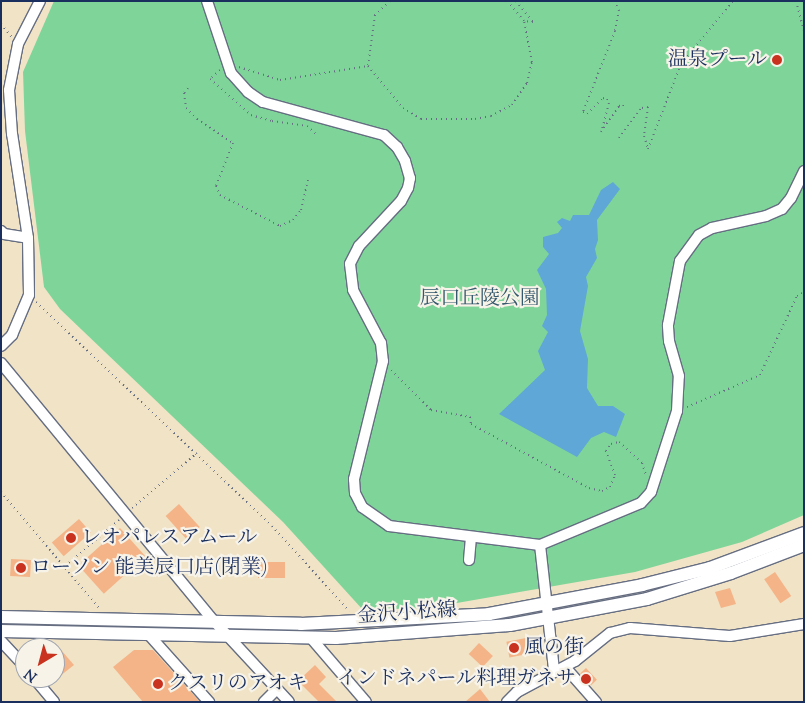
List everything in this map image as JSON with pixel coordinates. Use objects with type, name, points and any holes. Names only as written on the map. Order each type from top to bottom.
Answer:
[{"type":"main road","name":"金沢小松線","points":[[1,617],[357,623],[489,614],[598,595],[710,568],[804,533]]},
{"type":"main road","name":"金沢小松線","points":[[1,631],[230,638],[311,638],[510,625],[647,600],[731,574],[804,545]]},
{"type":"street","points":[[1,346],[12,335],[29,295],[28,238],[10,108],[12,68],[18,44],[40,1]]},
{"type":"street","points":[[206,1],[228,63],[237,81],[263,102],[384,135],[397,147],[405,161],[410,178],[408,188],[401,201],[359,246],[350,264],[353,290],[381,343],[382,361],[354,479],[355,493],[362,507],[389,526],[471,538],[540,545],[631,510],[651,492],[676,411],[679,376],[669,341],[668,324],[680,261],[699,235],[712,228],[766,216],[782,209],[791,198],[804,171]]},
{"type":"street","points":[[1,231],[4,234],[28,238]]},
{"type":"street","points":[[1,363],[214,621],[289,702]]},
{"type":"street","points":[[469,560],[471,538]]},
{"type":"street","points":[[540,545],[549,604],[554,670]]},
{"type":"street","points":[[507,702],[554,670],[564,667],[610,634],[630,628],[730,636],[804,624]]},
{"type":"street","points":[[150,636],[209,702]]},
{"type":"street","points":[[311,638],[366,702]]},
{"type":"street","points":[[1,641],[15,656]]},
{"type":"street","points":[[564,667],[596,702]]},
{"type":"street","points":[[42,688],[54,702]]},
{"type":"street","points":[[264,702],[278,689]]},
{"type":"path","points":[[390,1],[376,14],[368,66],[403,108],[421,119],[491,116],[512,105],[527,82],[532,62],[524,21],[507,1]]},
{"type":"path","points":[[516,1],[533,22],[524,21]]},
{"type":"path","points":[[614,1],[619,10],[615,31],[583,112],[587,114],[603,98],[607,99],[609,103],[601,132],[619,106],[623,105],[625,110]]},
{"type":"path","points":[[619,138],[642,108],[648,108],[644,136],[648,149],[681,64],[733,1]]},
{"type":"path","points":[[796,1],[804,31]]},
{"type":"path","points":[[1,24],[18,44]]},
{"type":"path","points":[[317,135],[307,126],[272,122],[251,115],[210,79],[228,63],[280,80],[368,66]]},
{"type":"path","points":[[188,88],[184,93],[186,108],[196,119],[233,143],[216,186],[220,195],[280,226],[293,220],[301,210],[308,180]]},
{"type":"path","points":[[676,411],[760,376],[797,296],[804,292]]},
{"type":"path","points":[[29,295],[272,526],[344,602],[357,623]]},
{"type":"path","points":[[382,361],[432,410],[470,417],[471,424],[578,482],[602,491],[610,488],[615,475],[606,451],[611,444],[619,442],[642,463],[651,492]]},
{"type":"path","points":[[1,492],[110,620]]},
{"type":"green space","name":"辰口丘陵公園","points":[[54,1],[804,1],[804,515],[742,542],[635,572],[428,608],[363,610],[283,522],[60,309],[44,287],[25,131],[23,72]]},
{"type":"water","points":[[613,182],[620,189],[597,220],[598,240],[595,249],[597,258],[586,277],[588,286],[580,331],[588,359],[587,388],[598,406],[613,406],[625,414],[616,437],[604,432],[591,438],[577,457],[499,414],[545,370],[538,351],[548,332],[542,326],[547,315],[546,289],[537,270],[549,254],[543,247],[543,237],[558,233],[562,228],[557,222],[562,218],[570,221],[573,215],[589,215],[601,190]]},
{"type":"building","points":[[179,504],[200,527],[186,539],[166,516]]},
{"type":"building","name":"レオパレスアムール","points":[[79,519],[91,533],[64,556],[52,543]]},
{"type":"building","points":[[120,528],[145,556],[104,594],[78,565]]},
{"type":"building","name":"ローソン 能美辰口店(閉業)","points":[[11,559],[31,560],[30,577],[10,576]]},
{"type":"building","points":[[258,562],[285,562],[285,578],[258,578]]},
{"type":"building","points":[[775,572],[791,596],[780,603],[764,579]]},
{"type":"building","points":[[730,588],[736,604],[721,608],[715,592]]},
{"type":"building","points":[[526,638],[529,654],[509,658],[506,642]]},
{"type":"building","points":[[479,643],[493,656],[483,667],[469,654]]},
{"type":"building","name":"クスリのアオキ","points":[[134,650],[153,650],[200,702],[143,702],[113,667]]},
{"type":"building","points":[[65,655],[74,665],[65,672]]},
{"type":"building","points":[[315,665],[326,677],[319,684],[337,702],[319,702],[298,681]]},
{"type":"building","points":[[586,668],[597,680],[591,685],[580,673]]},
{"type":"building","points":[[480,689],[490,702],[465,702]]},
{"type":"place","name":"温泉プール","points":[[777,60]]},
{"type":"place","name":"レオパレスアムール","points":[[71,538]]},
{"type":"place","name":"ローソン 能美辰口店(閉業)","points":[[21,568]]},
{"type":"place","name":"風の街","points":[[514,648]]},
{"type":"place","name":"インドネパール料理ガネサ","points":[[586,679]]},
{"type":"place","name":"クスリのアオキ","points":[[158,684]]}]
